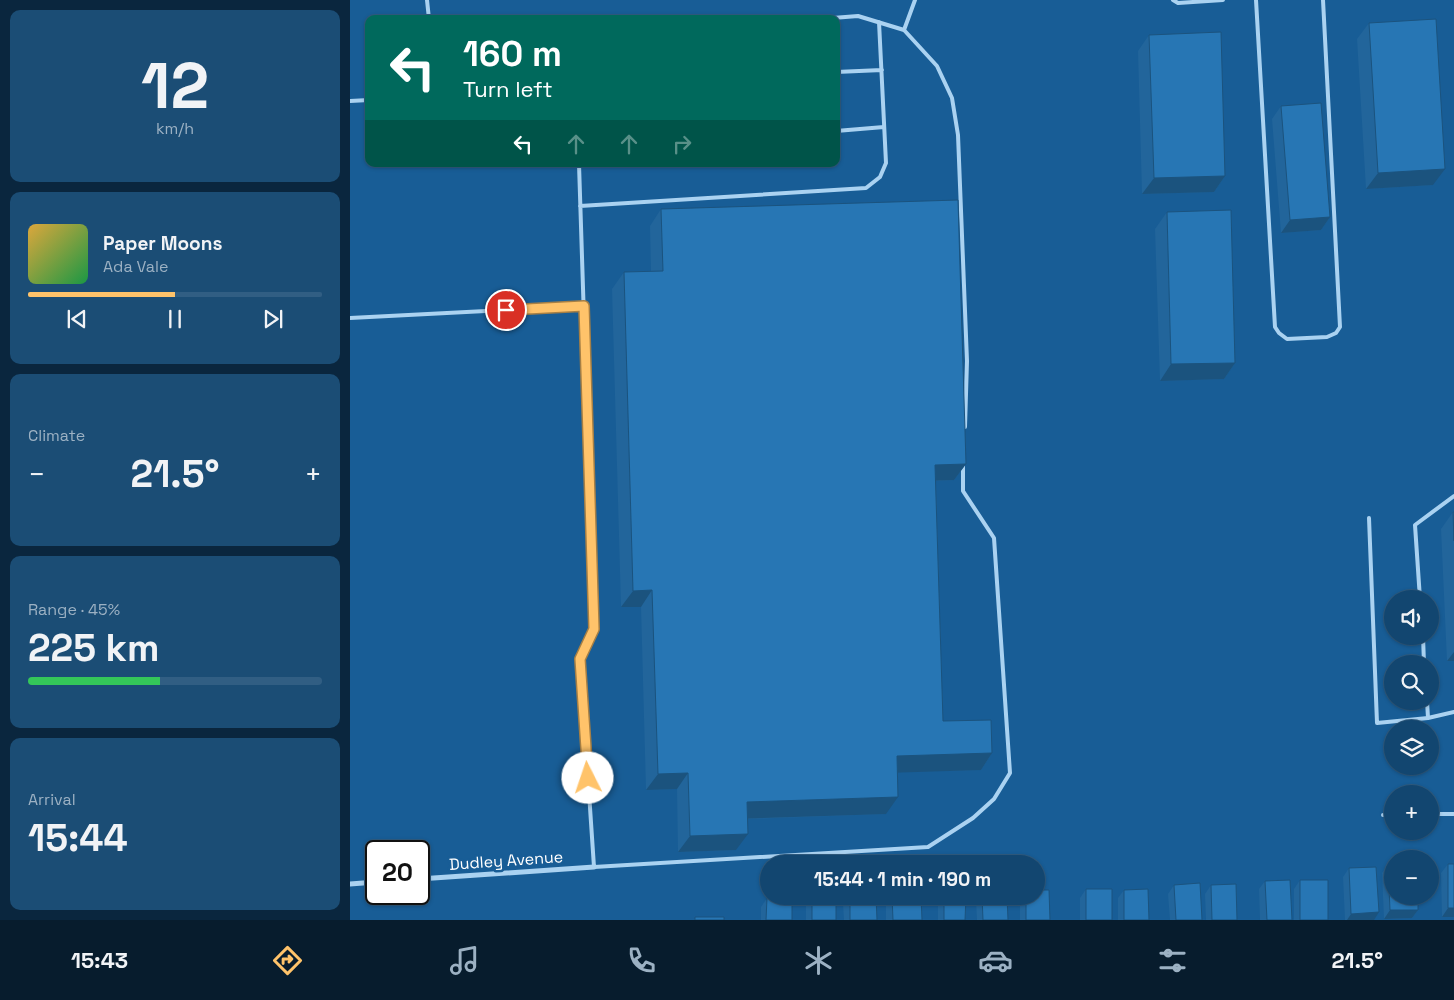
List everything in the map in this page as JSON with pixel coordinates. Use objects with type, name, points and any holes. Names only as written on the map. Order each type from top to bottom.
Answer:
[{"type":"street","name":"Dudley Avenue","points":[[430,878],[594,867]]},
{"type":"street","points":[[350,884],[365,883]]},
{"type":"lane","points":[[427,0],[429,15]]},
{"type":"lane","points":[[904,30],[915,0]]},
{"type":"lane","points":[[1173,0],[1178,3],[1223,0]]},
{"type":"lane","points":[[1256,0],[1275,327],[1287,339],[1327,337],[1336,333],[1340,326],[1323,0]]},
{"type":"lane","points":[[840,17],[858,16],[904,30],[937,66],[952,98],[958,134],[966,361],[964,431]]},
{"type":"lane","points":[[580,206],[866,188],[880,178],[886,163],[879,22]]},
{"type":"lane","points":[[840,72],[882,70]]},
{"type":"lane","points":[[350,101],[365,100]]},
{"type":"lane","points":[[840,131],[884,127]]},
{"type":"lane","points":[[579,167],[594,629],[580,659],[594,867],[928,847],[973,818],[994,798],[1010,773],[994,538],[963,491],[964,461]]},
{"type":"lane","points":[[350,318],[584,306]]},
{"type":"lane","points":[[1419,590],[1415,525],[1454,496]]},
{"type":"lane","points":[[1369,518],[1377,723],[1428,718],[1454,712]]},
{"type":"lane","points":[[1428,710],[1428,718]]},
{"type":"lane","points":[[1439,814],[1454,814]]},
{"type":"building","points":[[1436,19],[1445,169],[1378,173],[1369,23]]},
{"type":"building","points":[[1221,32],[1225,176],[1154,178],[1149,35]]},
{"type":"building","points":[[1321,103],[1330,217],[1290,220],[1281,106]]},
{"type":"building","points":[[958,200],[966,464],[935,465],[943,721],[991,720],[992,753],[897,756],[898,797],[747,802],[748,834],[690,836],[688,773],[658,774],[652,590],[633,591],[624,272],[663,271],[661,209]]},
{"type":"building","points":[[1231,210],[1235,363],[1171,364],[1167,212]]},
{"type":"building","points":[[1448,864],[1454,864],[1454,908],[1448,908]]},
{"type":"building","points":[[1376,867],[1379,912],[1351,914],[1349,868]]},
{"type":"building","points":[[1290,880],[1292,920],[1267,920],[1265,881]]},
{"type":"building","points":[[1300,880],[1328,880],[1328,920],[1300,920]]},
{"type":"building","points":[[1200,883],[1202,920],[1176,920],[1174,885]]},
{"type":"building","points":[[1236,884],[1237,920],[1212,920],[1211,885]]},
{"type":"building","points":[[1086,889],[1112,889],[1112,920],[1086,920]]},
{"type":"building","points":[[1148,889],[1149,920],[1124,920],[1124,890]]},
{"type":"building","points":[[1045,890],[1049,890],[1050,920],[1026,920],[1026,905],[1045,905]]},
{"type":"building","points":[[767,905],[792,905],[792,920],[766,920]]},
{"type":"building","points":[[812,905],[836,905],[836,920],[812,920]]},
{"type":"building","points":[[850,905],[876,905],[877,920],[850,920]]},
{"type":"building","points":[[892,905],[921,905],[922,920],[893,920]]},
{"type":"building","points":[[944,905],[966,905],[965,920],[944,920]]},
{"type":"building","points":[[982,905],[1007,905],[1008,920],[983,920]]},
{"type":"building","points":[[1390,905],[1418,905],[1418,910],[1390,910]]},
{"type":"building","points":[[695,917],[724,917],[724,920],[695,920]]},
{"type":"route","points":[[506,310],[584,306],[594,629],[580,659],[588,778]]}]
